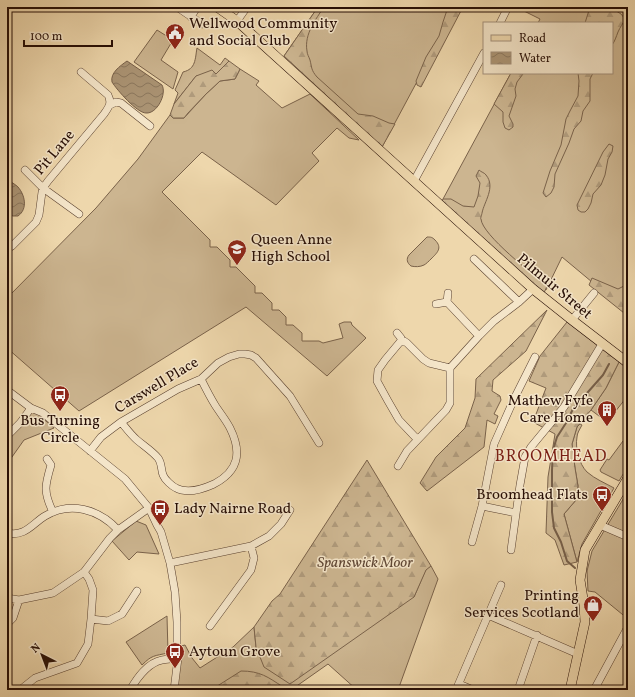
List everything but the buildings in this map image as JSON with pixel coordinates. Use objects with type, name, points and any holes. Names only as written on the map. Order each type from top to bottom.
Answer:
[{"type":"main road","name":"Pilmuir Street","points":[[217,7],[237,20],[532,289],[628,363]]},
{"type":"main road","points":[[570,690],[585,622],[580,580],[585,550],[628,478]]},
{"type":"street","points":[[177,7],[202,24]]},
{"type":"street","points":[[191,16],[197,7]]},
{"type":"street","points":[[237,20],[247,7]]},
{"type":"street","points":[[501,22],[506,12]]},
{"type":"street","points":[[414,182],[483,55]]},
{"type":"street","points":[[81,72],[108,95],[111,100],[110,105]]},
{"type":"street","points":[[110,105],[116,102],[121,103],[150,126]]},
{"type":"street","name":"Pit Lane","points":[[7,249],[12,246],[36,222],[39,215],[42,192],[48,181],[110,105]]},
{"type":"street","points":[[24,170],[44,188],[78,214]]},
{"type":"street","points":[[474,259],[519,302]]},
{"type":"street","points":[[398,466],[407,451],[446,410],[450,403],[450,368],[494,321],[519,302],[532,289]]},
{"type":"street","points":[[448,292],[447,302],[479,336]]},
{"type":"street","points":[[572,320],[594,293]]},
{"type":"street","points":[[436,304],[447,302]]},
{"type":"street","points":[[397,333],[402,342]]},
{"type":"street","points":[[417,439],[399,420],[388,401],[377,381],[378,370],[400,342],[404,341],[423,359],[430,363],[450,368]]},
{"type":"street","points":[[511,550],[520,485],[526,457],[531,447],[564,407],[602,344]]},
{"type":"street","name":"Carswell Place","points":[[90,451],[101,437],[121,422],[178,389],[201,378],[218,363],[239,354],[250,355],[256,358],[290,396],[319,443]]},
{"type":"street","points":[[472,542],[482,506],[494,444],[535,357]]},
{"type":"street","points":[[121,422],[136,440],[149,449],[158,458],[163,476],[175,488],[184,491],[193,490],[208,487],[216,483],[229,473],[234,465],[237,459],[237,446],[230,428],[214,404],[201,378]]},
{"type":"street","points":[[7,390],[31,408],[43,414],[125,479],[149,508],[161,532],[170,563],[175,592],[178,658],[174,690]]},
{"type":"street","points":[[7,436],[20,423],[31,408]]},
{"type":"street","points":[[52,463],[47,476],[46,493],[53,512]]},
{"type":"street","points":[[482,506],[516,514]]},
{"type":"street","points":[[7,532],[12,534],[25,531],[45,516],[53,512],[70,508],[82,509],[102,516],[118,530]]},
{"type":"street","points":[[7,598],[18,600],[53,593],[84,572],[118,530],[149,508]]},
{"type":"street","points":[[170,563],[251,546],[269,536],[281,524],[290,510]]},
{"type":"street","points":[[600,525],[628,537]]},
{"type":"street","points":[[210,626],[251,570],[254,558],[251,546]]},
{"type":"street","points":[[20,690],[35,678],[77,663],[88,644],[93,590],[89,579],[84,572]]},
{"type":"street","points":[[473,690],[458,687],[501,586]]},
{"type":"street","points":[[91,619],[108,621],[122,614],[138,591]]},
{"type":"street","points":[[7,624],[13,618],[18,600]]},
{"type":"street","points":[[488,615],[578,654]]},
{"type":"street","points":[[594,690],[628,627]]},
{"type":"street","points":[[518,690],[537,635]]},
{"type":"street","points":[[130,690],[139,676],[149,666],[160,660],[178,658]]},
{"type":"green space","points":[[318,7],[457,7],[382,147],[284,56]]},
{"type":"green space","points":[[318,7],[324,7],[311,27],[307,39],[307,53],[313,71],[317,77],[358,114],[373,116],[395,124],[382,147],[284,56]]},
{"type":"green space","points":[[448,7],[463,7],[421,87],[417,85],[416,81],[426,57],[439,36]]},
{"type":"green space","points":[[516,7],[628,7],[628,312],[562,257],[546,290],[443,199],[510,74],[613,74],[613,22],[538,22],[540,19]]},
{"type":"green space","points":[[590,7],[610,7],[621,14],[625,19],[613,43],[613,22],[585,22]]},
{"type":"green space","points":[[157,30],[173,40],[161,60],[178,72],[173,89],[134,62]]},
{"type":"green space","points":[[197,48],[220,65],[225,58],[229,61],[216,74],[196,76],[174,104],[178,93],[175,90],[183,72],[187,71],[193,66]]},
{"type":"green space","points":[[229,61],[240,69],[235,79],[220,81],[184,118],[173,118],[170,115],[174,104],[196,76],[212,70],[216,74]]},
{"type":"green space","points":[[240,69],[259,81],[256,85],[282,108],[310,94],[359,140],[349,138],[337,128],[312,153],[319,161],[276,205],[202,152],[162,192],[210,240],[210,247],[217,247],[230,260],[230,267],[236,267],[255,286],[255,293],[262,293],[272,303],[272,310],[279,310],[286,317],[286,325],[293,325],[302,333],[302,341],[319,341],[323,343],[343,338],[339,324],[344,322],[351,322],[352,325],[366,338],[327,376],[246,307],[79,411],[7,348],[7,298],[96,208],[138,159],[170,115],[173,118],[184,118],[220,81],[235,79]]},
{"type":"green space","points":[[510,74],[523,74],[517,82],[515,89],[516,96],[509,116],[513,127],[509,130],[505,128],[503,122],[503,112],[494,104]]},
{"type":"green space","points":[[578,74],[592,74],[590,79],[590,101],[583,111],[581,121],[574,129],[555,174],[554,187],[551,193],[546,197],[543,193],[561,145],[566,119],[578,96]]},
{"type":"green space","points":[[609,144],[613,146],[612,152],[608,159],[605,175],[601,185],[593,194],[588,209],[585,212],[581,212],[578,210],[577,205],[603,152]]},
{"type":"green space","points":[[479,170],[485,174],[490,184],[490,189],[481,218],[484,226],[499,244],[547,286],[544,293],[441,202],[443,199],[451,199],[463,206],[474,207],[478,196],[480,183],[476,176]]},
{"type":"green space","points":[[427,237],[431,237],[435,240],[439,246],[437,252],[424,265],[418,267],[411,266],[407,261],[408,256]]},
{"type":"green space","points":[[592,278],[618,289],[624,286],[628,281],[628,315],[589,285]]},
{"type":"green space","points":[[547,310],[526,351],[493,380],[492,391],[500,396],[501,400],[494,414],[498,416],[495,424],[487,420],[484,447],[427,491],[420,483],[436,457],[465,428],[475,398],[476,379]]},
{"type":"green space","points":[[567,322],[619,362],[606,388],[577,427],[572,444],[578,486],[576,500],[564,514],[577,562],[564,565],[555,540],[546,533],[548,477],[555,434],[533,422],[546,388],[529,381],[540,356]]},
{"type":"green space","points":[[619,362],[628,369],[628,399],[626,398],[607,422],[591,410],[606,388]]},
{"type":"green space","points":[[31,408],[54,428],[24,440],[7,464],[7,436]]},
{"type":"green space","points":[[580,424],[582,425],[578,434],[577,446],[578,456],[584,469],[597,479],[614,488],[582,544],[577,562],[564,514],[576,500],[578,486],[572,444],[577,427]]},
{"type":"green space","points":[[623,441],[628,444],[628,466],[619,481],[601,472],[600,470],[607,459],[609,460]]},
{"type":"green space","name":"Spanswick Moor","points":[[367,460],[431,566],[426,570],[414,597],[290,684],[264,667],[256,647],[254,627],[272,601],[280,594]]},
{"type":"green space","points":[[628,491],[628,619],[595,592],[588,591],[587,571],[592,551]]},
{"type":"green space","points":[[136,521],[146,525],[159,554],[137,552],[129,560],[112,541]]},
{"type":"green space","points":[[431,566],[438,579],[398,690],[357,690],[328,664],[291,690],[278,690],[282,687],[174,690],[177,647],[185,645],[192,658],[200,668],[233,647],[254,627],[256,647],[414,597],[426,569]]},
{"type":"green space","points":[[167,616],[168,653],[154,656],[142,665],[126,642]]},
{"type":"green space","points":[[241,671],[264,675],[283,687],[278,690],[211,690]]},
{"type":"water","points":[[127,61],[162,85],[163,93],[160,103],[150,112],[142,112],[138,109],[112,82],[114,73]]},
{"type":"water","points":[[7,180],[18,187],[24,198],[23,210],[18,216],[7,214]]},
{"type":"waterway","points":[[575,568],[567,561],[561,542],[554,528],[552,512],[553,450],[557,437],[573,409],[603,375],[609,364]]},
{"type":"place","name":"Wellwood Community and Social Club","points":[[175,50]]},
{"type":"place","name":"Queen Anne High School","points":[[237,266]]},
{"type":"place","name":"Bus Turning Circle","points":[[60,412]]},
{"type":"place","name":"Mathew Fyfe Care Home","points":[[607,427]]},
{"type":"place","name":"Broomhead Flats","points":[[602,512]]},
{"type":"place","name":"Lady Nairne Road","points":[[160,526]]},
{"type":"place","name":"Printing Services Scotland","points":[[593,622]]},
{"type":"place","name":"Aytoun Grove","points":[[175,669]]},
{"type":"district","name":"BROOMHEAD","points":[[551,457]]}]
